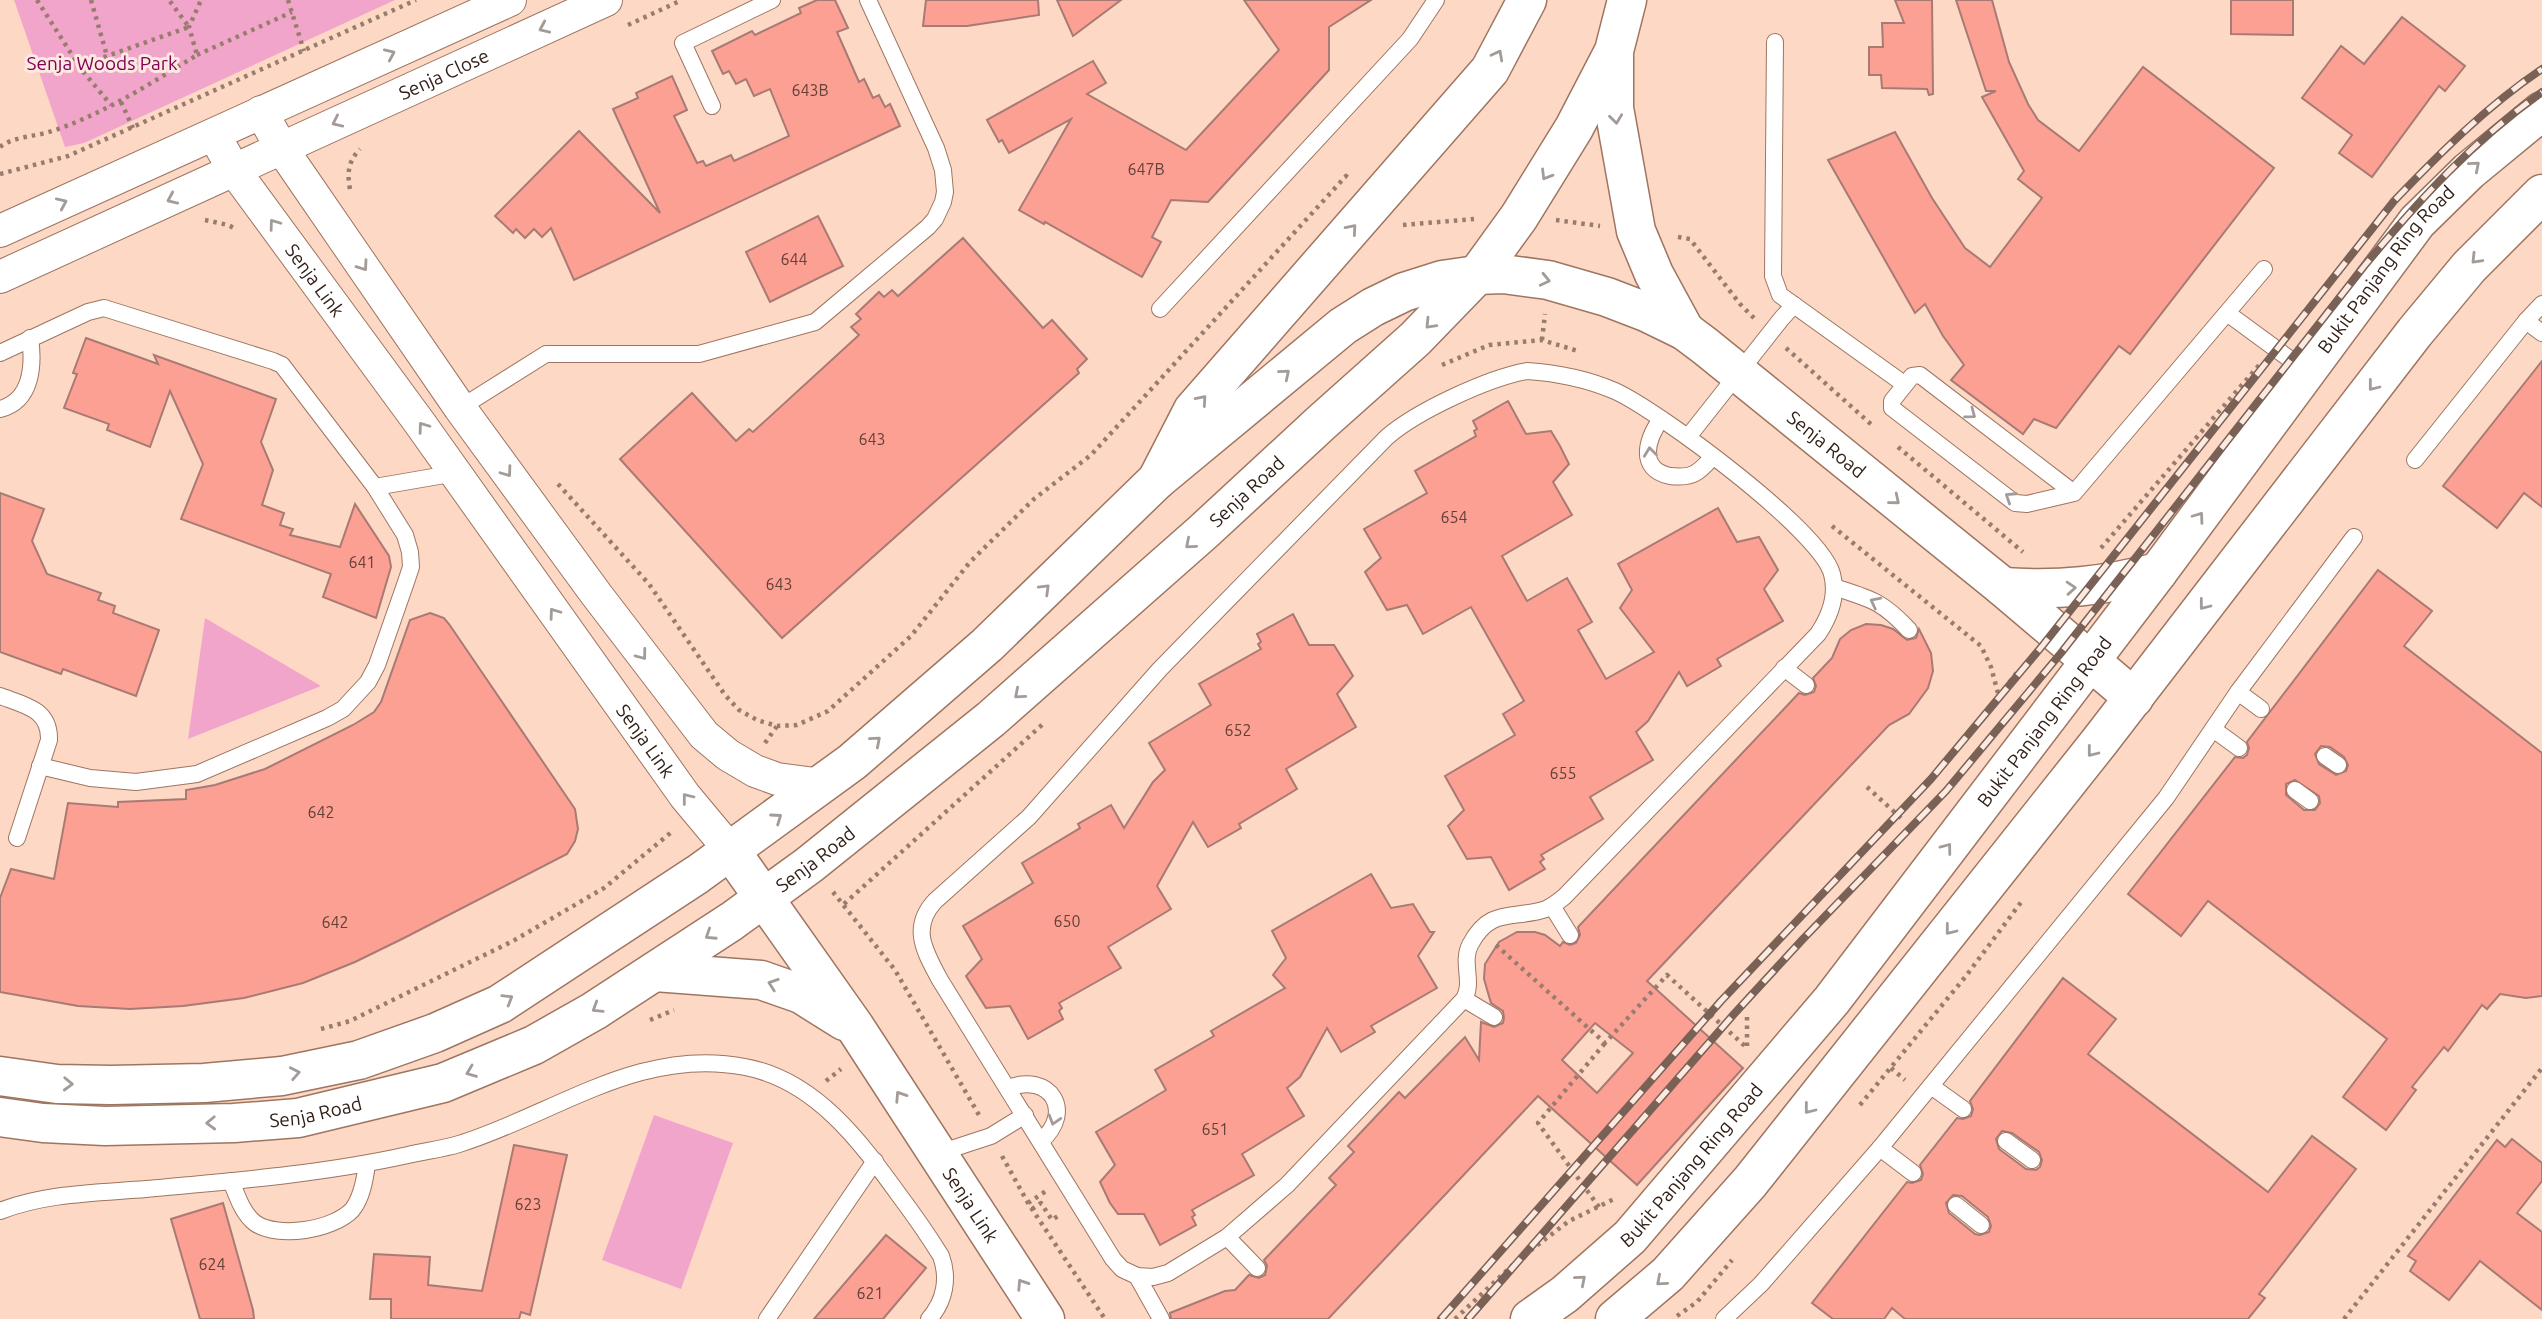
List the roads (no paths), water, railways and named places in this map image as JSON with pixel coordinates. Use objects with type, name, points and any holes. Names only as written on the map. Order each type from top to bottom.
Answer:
[{"type":"main road","points":[[1157,480],[1193,410],[1490,70],[1527,0]]},
{"type":"main road","points":[[1626,0],[1614,51],[1614,108],[1636,231],[1654,274],[1685,331]]},
{"type":"main road","points":[[1477,275],[1519,217],[1574,128],[1614,51]]},
{"type":"main road","name":"Bukit Panjang Ring Road","points":[[1530,1319],[1565,1294],[1630,1237],[1815,1021],[2158,572],[2417,222],[2469,171],[2542,111]]},
{"type":"main road","points":[[1615,1319],[1668,1274],[1750,1182],[2134,698],[2423,323],[2469,267],[2542,194]]},
{"type":"main road","name":"Senja Road","points":[[0,1117],[43,1123],[105,1126],[208,1124],[298,1118],[443,1083],[498,1062],[582,1017],[765,898],[810,865],[990,719],[1203,532],[1415,339],[1477,275]]},
{"type":"main road","name":"Senja Road","points":[[0,1076],[70,1084],[204,1083],[282,1076],[359,1060],[435,1034],[500,1004],[570,960],[823,785],[987,645],[1157,480],[1343,326],[1404,292],[1442,280],[1477,275],[1527,276],[1576,288],[1646,312],[1685,331],[2003,587],[2134,698]]},
{"type":"main road","points":[[2003,587],[2044,590],[2079,588],[2158,572]]},
{"type":"main road","name":"Senja Link","points":[[730,850],[855,1027],[1045,1319]]},
{"type":"main road","points":[[655,972],[761,980],[801,994],[855,1027]]},
{"type":"street","name":"Senja Close","points":[[0,231],[510,0]]},
{"type":"street","name":"Senja Close","points":[[0,277],[607,0]]},
{"type":"street","points":[[261,113],[282,149],[460,408],[596,594],[704,735],[728,755],[755,771],[777,779],[823,785]]},
{"type":"street","points":[[214,135],[234,170]]},
{"type":"street","name":"Senja Link","points":[[234,170],[456,473],[685,796],[730,850]]},
{"type":"lane","points":[[712,106],[683,43],[772,0]]},
{"type":"lane","points":[[460,408],[546,354],[699,354],[815,322],[928,227],[943,202],[943,170],[936,148],[868,0]]},
{"type":"lane","points":[[1160,310],[1410,39],[1436,0]]},
{"type":"lane","points":[[1774,42],[1773,276],[1780,295],[1904,384]]},
{"type":"lane","points":[[2074,493],[1920,375],[1912,376],[1892,401],[1892,408],[2015,503],[2027,504],[2074,493],[2264,270]]},
{"type":"lane","points":[[2415,460],[2542,304]]},
{"type":"lane","points":[[1688,437],[1794,305]]},
{"type":"lane","points":[[0,353],[88,312],[104,308],[282,365],[375,487],[405,535],[411,567],[377,664],[368,682],[342,709],[197,774],[136,782],[90,778],[40,766]]},
{"type":"lane","points":[[2227,313],[2306,371]]},
{"type":"lane","points":[[2526,321],[2542,333]]},
{"type":"lane","points":[[0,409],[12,404],[27,387],[32,362],[30,338]]},
{"type":"lane","points":[[1527,371],[1569,376],[1616,392],[1688,437],[1748,484],[1811,541],[1828,563],[1834,587],[1831,611],[1818,634],[1564,897],[1552,906],[1538,911],[1502,916],[1482,928],[1467,955],[1469,988],[1464,999],[1287,1185],[1227,1237],[1168,1273],[1153,1277],[1137,1276],[1122,1269],[1112,1259],[927,955],[922,942],[921,927],[925,913],[1029,817],[1160,669],[1387,437],[1413,418],[1492,380],[1527,371]]},
{"type":"lane","points":[[1661,419],[1649,439],[1648,454],[1654,467],[1661,473],[1677,477],[1694,474],[1713,457]]},
{"type":"lane","points":[[375,487],[456,473]]},
{"type":"lane","points":[[1729,1317],[1880,1148],[2166,798],[2238,692],[2354,537]]},
{"type":"lane","points":[[1834,587],[1877,601],[1909,630]]},
{"type":"lane","points":[[1784,668],[1806,685]]},
{"type":"lane","points":[[2238,692],[2261,709]]},
{"type":"lane","points":[[0,696],[30,708],[47,722],[49,740],[17,838]]},
{"type":"lane","points":[[2213,729],[2239,748]]},
{"type":"lane","points":[[2295,790],[2310,801]]},
{"type":"lane","points":[[1552,906],[1570,935]]},
{"type":"lane","points":[[1464,999],[1494,1017]]},
{"type":"lane","points":[[0,1211],[47,1198],[231,1181],[367,1164],[459,1144],[627,1074],[666,1065],[709,1062],[746,1067],[780,1077],[813,1098],[840,1121],[875,1161],[941,1256],[945,1273],[943,1296],[929,1319]]},
{"type":"lane","points":[[1008,1088],[1031,1083],[1045,1088],[1055,1099],[1058,1110],[1056,1123],[1041,1141]]},
{"type":"lane","points":[[1931,1086],[1963,1109]]},
{"type":"lane","points":[[937,1154],[991,1136],[1026,1115]]},
{"type":"lane","points":[[2006,1141],[2032,1160]]},
{"type":"lane","points":[[1880,1148],[1913,1173]]},
{"type":"lane","points":[[767,1319],[875,1161]]},
{"type":"lane","points":[[231,1181],[244,1210],[255,1223],[275,1230],[321,1227],[342,1218],[353,1208],[361,1194],[367,1164]]},
{"type":"lane","points":[[1956,1205],[1981,1225]]},
{"type":"lane","points":[[1227,1237],[1256,1268]]},
{"type":"lane","points":[[1137,1276],[1161,1319]]},
{"type":"railway","points":[[1441,1319],[1721,1001],[1931,779],[2043,645],[2394,201],[2483,114],[2542,69]]},
{"type":"railway","points":[[1468,1319],[1734,1014],[1946,791],[2061,653],[2365,265],[2406,217],[2470,151],[2542,92]]},
{"type":"park label","name":"Senja Woods Park","points":[[102,63]]}]
